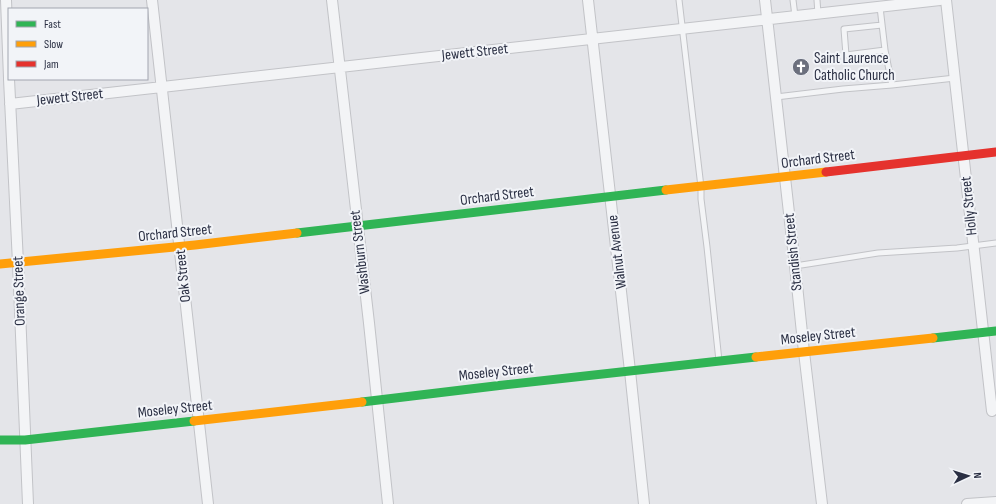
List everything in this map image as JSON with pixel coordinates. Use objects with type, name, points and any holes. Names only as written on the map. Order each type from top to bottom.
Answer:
[{"type":"street","name":"Orange Street","points":[[6,0],[8,52]]},
{"type":"street","name":"Oak Street","points":[[152,0],[208,504]]},
{"type":"street","name":"Washburn Street","points":[[332,0],[369,322],[388,504]]},
{"type":"street","name":"Walnut Avenue","points":[[588,0],[644,504]]},
{"type":"street","name":"Standish Street","points":[[765,0],[822,504]]},
{"type":"street","name":"Jewett Street","points":[[10,104],[940,0]]},
{"type":"street","name":"Holly Street","points":[[946,0],[992,411]]},
{"type":"street","name":"Orange Street","points":[[9,80],[28,504]]},
{"type":"street","name":"Orchard Street","points":[[0,264],[180,246],[610,198],[996,152]]},
{"type":"street","name":"Moseley Street","points":[[0,440],[25,440],[495,386],[996,331]]},
{"type":"street","points":[[967,504],[996,502]]},
{"type":"lane","points":[[680,0],[719,361]]},
{"type":"lane","points":[[793,0],[795,16]]},
{"type":"lane","points":[[817,0],[818,14]]},
{"type":"lane","points":[[880,7],[885,50],[892,85]]},
{"type":"lane","points":[[882,25],[844,29],[846,55],[885,50]]},
{"type":"lane","points":[[776,97],[955,78]]},
{"type":"lane","points":[[795,266],[878,253],[910,252],[996,243]]},
{"type":"traffic: fast","points":[[297,233],[666,190]]},
{"type":"traffic: fast","points":[[933,338],[996,331]]},
{"type":"traffic: fast","points":[[362,402],[756,357]]},
{"type":"traffic: fast","points":[[0,440],[25,440],[194,421]]},
{"type":"traffic: slow","points":[[666,190],[826,172]]},
{"type":"traffic: slow","points":[[0,264],[195,245],[297,233]]},
{"type":"traffic: slow","points":[[756,357],[933,338]]},
{"type":"traffic: slow","points":[[194,421],[362,402]]},
{"type":"traffic: jam","points":[[826,172],[996,152]]},
{"type":"place","name":"Saint Laurence Catholic Church","points":[[801,67]]}]
